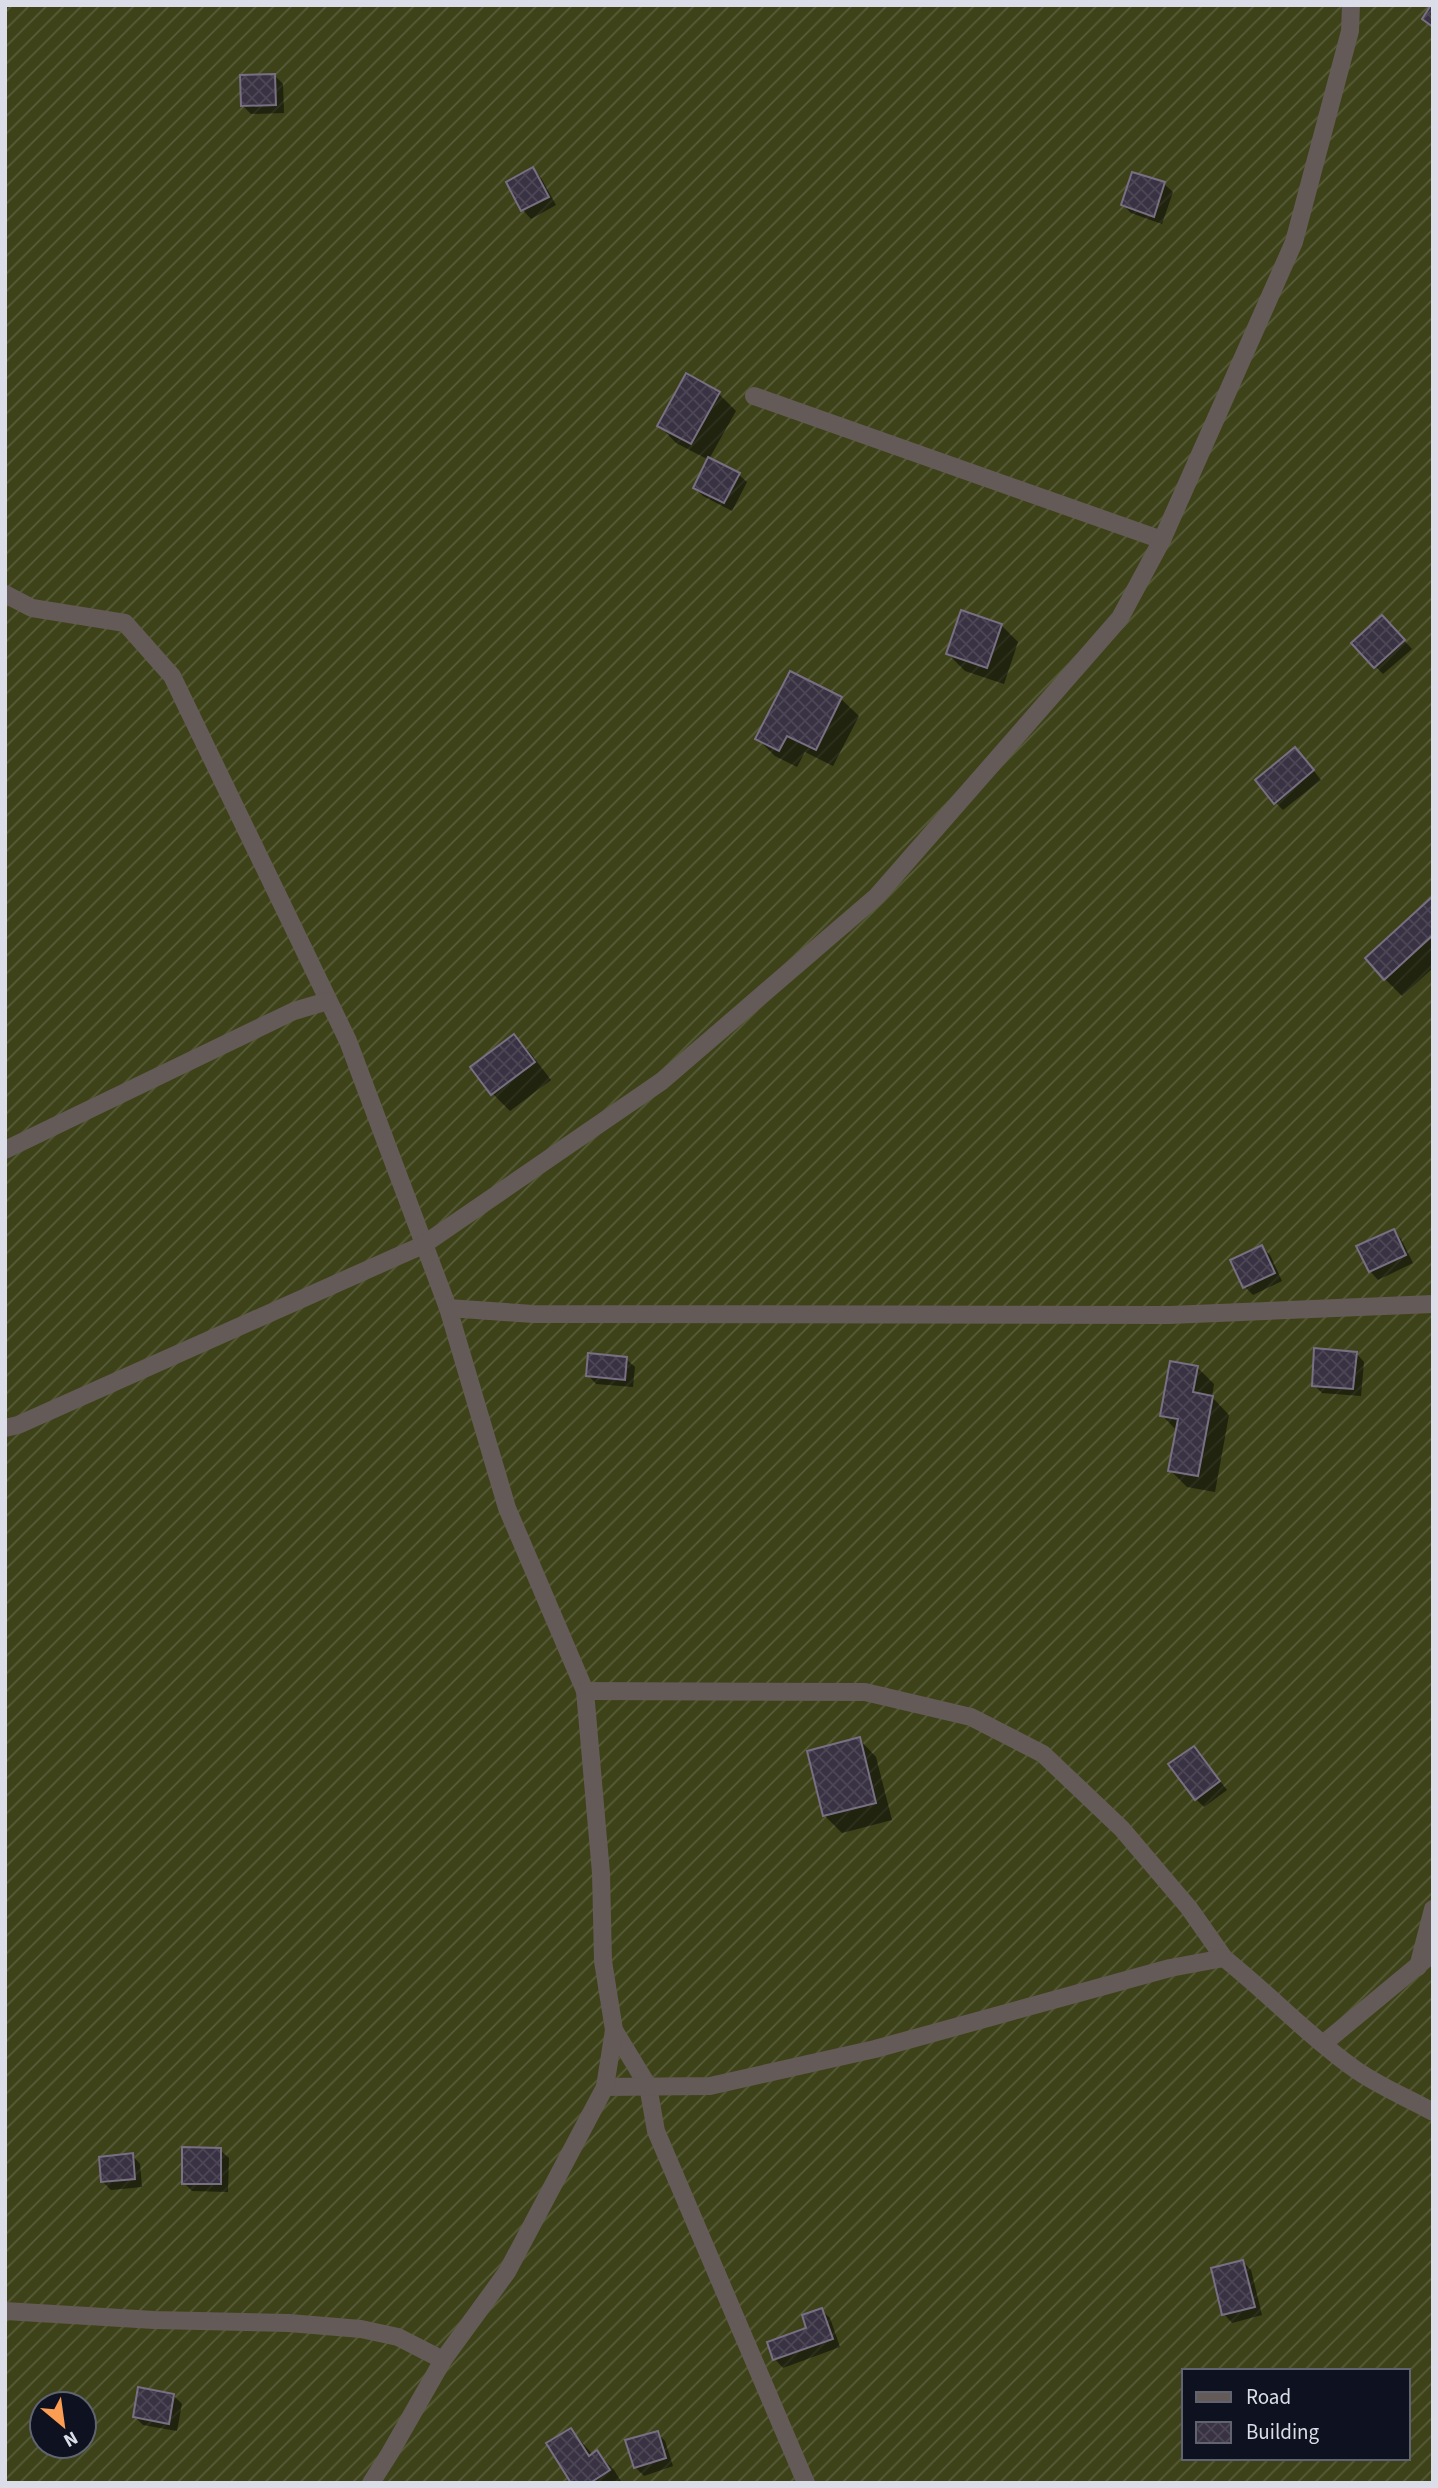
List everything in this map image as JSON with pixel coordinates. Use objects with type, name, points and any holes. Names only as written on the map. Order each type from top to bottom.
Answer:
[{"type":"street","points":[[5,1428],[19,1425],[423,1245],[662,1081],[877,896],[1120,618],[1162,540],[1294,242],[1350,31],[1351,5]]},
{"type":"street","points":[[754,396],[1162,540]]},
{"type":"street","points":[[5,594],[32,608],[125,623],[172,676],[348,1041],[448,1308],[506,1508],[586,1691],[601,1873],[603,1961],[614,2030],[606,2087],[507,2272],[443,2360],[371,2483]]},
{"type":"street","points":[[5,1150],[294,1011],[328,1001]]},
{"type":"street","points":[[448,1308],[533,1314],[1170,1315],[1433,1304]]},
{"type":"street","points":[[586,1691],[865,1692],[971,1717],[1043,1754],[1122,1829],[1189,1908],[1224,1958],[1323,2044],[1354,2069],[1433,2112]]},
{"type":"street","points":[[1418,1967],[1433,1909]]},
{"type":"street","points":[[1323,2044],[1433,1953]]},
{"type":"street","points":[[606,2087],[722,2084],[875,2049],[1170,1968],[1224,1958]]},
{"type":"street","points":[[614,2030],[648,2086],[656,2131],[806,2483]]},
{"type":"street","points":[[5,2311],[154,2320],[289,2323],[361,2329],[398,2337],[443,2360]]},
{"type":"green space","points":[[5,5],[1433,5],[1433,2483],[5,2483]]},
{"type":"building","points":[[1433,5],[1433,27],[1422,19]]},
{"type":"building","points":[[275,74],[276,105],[241,106],[240,75]]},
{"type":"building","points":[[533,167],[549,197],[521,211],[506,182]]},
{"type":"building","points":[[1132,172],[1165,182],[1154,217],[1121,205]]},
{"type":"building","points":[[686,373],[720,392],[691,444],[657,426]]},
{"type":"building","points":[[708,457],[740,473],[724,503],[693,488]]},
{"type":"building","points":[[961,610],[1002,624],[987,668],[946,654]]},
{"type":"building","points":[[1382,615],[1405,640],[1374,668],[1351,643]]},
{"type":"building","points":[[790,671],[842,697],[816,750],[787,736],[779,751],[755,739]]},
{"type":"building","points":[[1295,747],[1314,770],[1274,804],[1255,780]]},
{"type":"building","points":[[1433,896],[1433,935],[1384,980],[1365,958]]},
{"type":"building","points":[[514,1034],[535,1062],[491,1095],[470,1067]]},
{"type":"building","points":[[1394,1229],[1406,1255],[1369,1272],[1356,1246]]},
{"type":"building","points":[[1262,1245],[1275,1273],[1243,1288],[1230,1260]]},
{"type":"building","points":[[1314,1348],[1357,1352],[1353,1389],[1312,1386]]},
{"type":"building","points":[[588,1353],[627,1357],[625,1380],[586,1376]]},
{"type":"building","points":[[1170,1361],[1198,1366],[1193,1392],[1213,1396],[1198,1476],[1168,1471],[1178,1419],[1160,1416]]},
{"type":"building","points":[[860,1737],[876,1803],[823,1816],[807,1751]]},
{"type":"building","points":[[1194,1746],[1220,1781],[1195,1800],[1168,1764]]},
{"type":"building","points":[[182,2147],[221,2148],[221,2184],[182,2184]]},
{"type":"building","points":[[133,2153],[135,2179],[101,2182],[99,2157]]},
{"type":"building","points":[[1243,2260],[1255,2307],[1222,2315],[1211,2268]]},
{"type":"building","points":[[822,2308],[833,2339],[773,2360],[767,2342],[806,2328],[802,2315]]},
{"type":"building","points":[[138,2387],[174,2394],[169,2424],[133,2417]]},
{"type":"building","points":[[571,2428],[589,2456],[597,2450],[610,2470],[590,2483],[571,2483],[546,2443]]},
{"type":"building","points":[[658,2431],[666,2458],[634,2468],[625,2440]]}]
